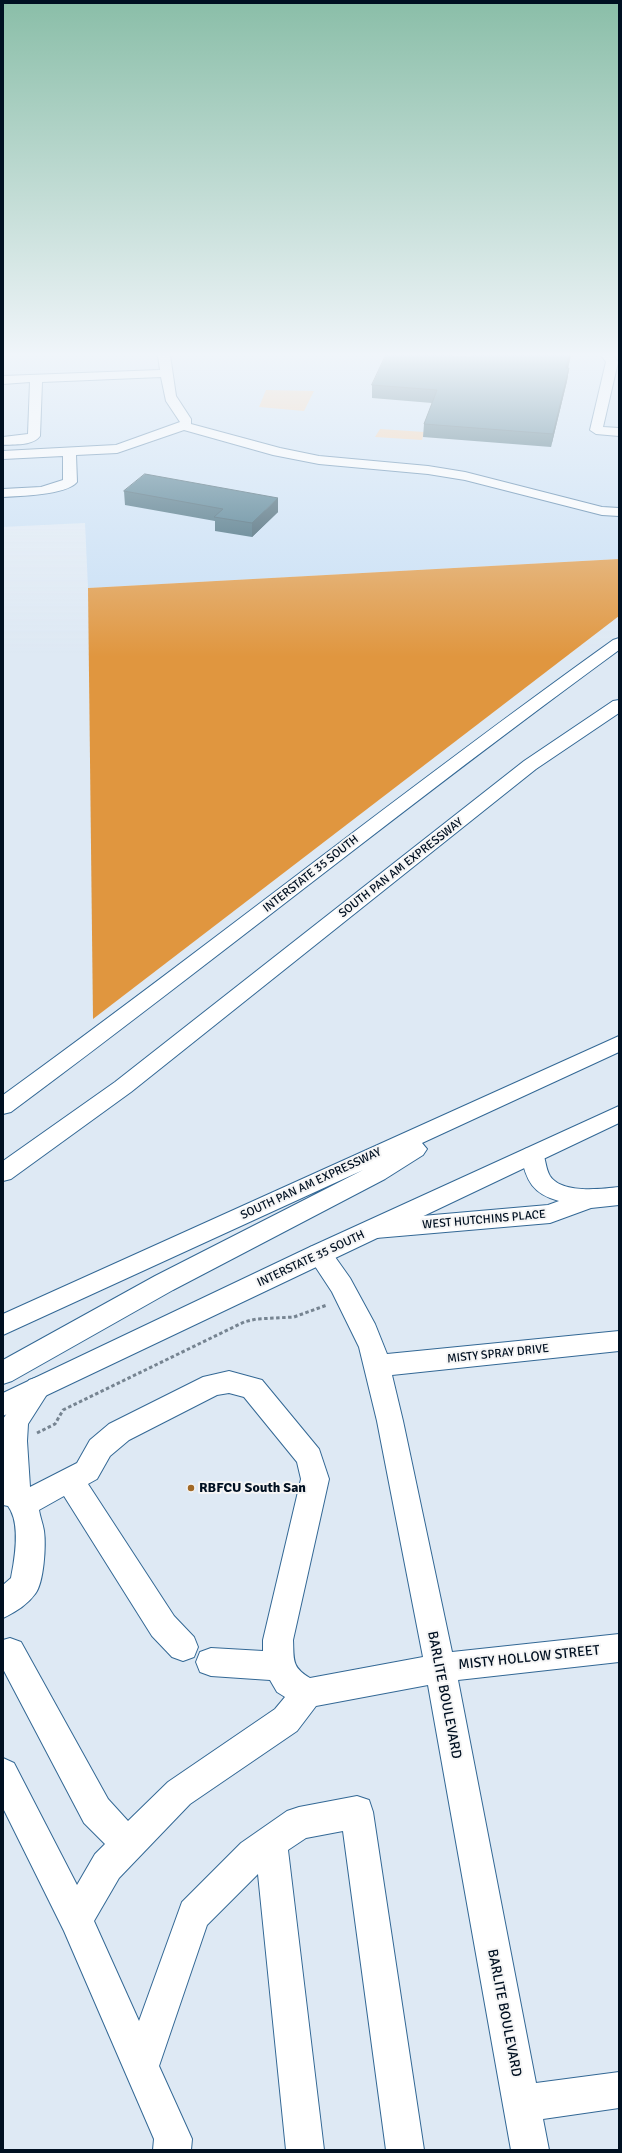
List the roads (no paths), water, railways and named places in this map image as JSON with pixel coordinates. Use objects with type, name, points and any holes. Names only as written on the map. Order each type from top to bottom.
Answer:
[{"type":"main road","points":[[3,493],[41,491],[67,484],[70,482],[69,455]]},
{"type":"main road","points":[[296,455],[319,460],[428,470],[465,476],[602,511],[619,512]]},
{"type":"main road","name":"INTERSTATE 35 SOUTH","points":[[3,1106],[128,1014],[512,720],[619,643]]},
{"type":"main road","name":"SOUTH PAN AM EXPRESSWAY","points":[[3,1173],[123,1087],[530,765],[619,705]]},
{"type":"main road","name":"SOUTH PAN AM EXPRESSWAY","points":[[3,1325],[619,1043]]},
{"type":"main road","points":[[3,1373],[164,1283],[377,1173],[490,1102]]},
{"type":"main road","name":"INTERSTATE 35 SOUTH","points":[[3,1405],[319,1254],[376,1229],[619,1114]]},
{"type":"main road","name":"WEST HUTCHINS PLACE","points":[[533,1155],[534,1172],[540,1182],[555,1192],[589,1199]]},
{"type":"main road","name":"WEST HUTCHINS PLACE","points":[[376,1229],[550,1214],[589,1199],[619,1196]]},
{"type":"main road","name":"BARLITE BOULEVARD","points":[[319,1254],[341,1285],[362,1324],[372,1347],[377,1366],[440,1668],[530,2150]]},
{"type":"main road","name":"MISTY SPRAY DRIVE","points":[[377,1366],[619,1341]]},
{"type":"main road","points":[[14,1497],[70,1481],[87,1471],[100,1448],[125,1428],[212,1385],[229,1382],[253,1388],[309,1457],[315,1479],[311,1503],[278,1640],[279,1666],[288,1682],[307,1693],[286,1720],[179,1793],[106,1866],[76,1919]]},
{"type":"main road","points":[[3,1604],[25,1585],[30,1554],[30,1531],[14,1497],[16,1471],[13,1441],[16,1422],[38,1388]]},
{"type":"main road","points":[[70,1481],[163,1626],[183,1647]]},
{"type":"main road","name":"MISTY HOLLOW STREET","points":[[307,1693],[440,1668],[619,1648]]},
{"type":"main road","points":[[10,1652],[96,1811],[128,1844]]},
{"type":"main road","points":[[211,1662],[279,1666]]},
{"type":"main road","points":[[3,1774],[76,1919],[173,2139],[172,2150]]},
{"type":"main road","points":[[141,2066],[194,1914],[253,1855],[299,1823],[357,1812],[405,2150]]},
{"type":"main road","points":[[271,1842],[305,2150]]},
{"type":"main road","points":[[521,2103],[619,2090]]},
{"type":"place","name":"RBFCU South San","points":[[191,1488]]}]
